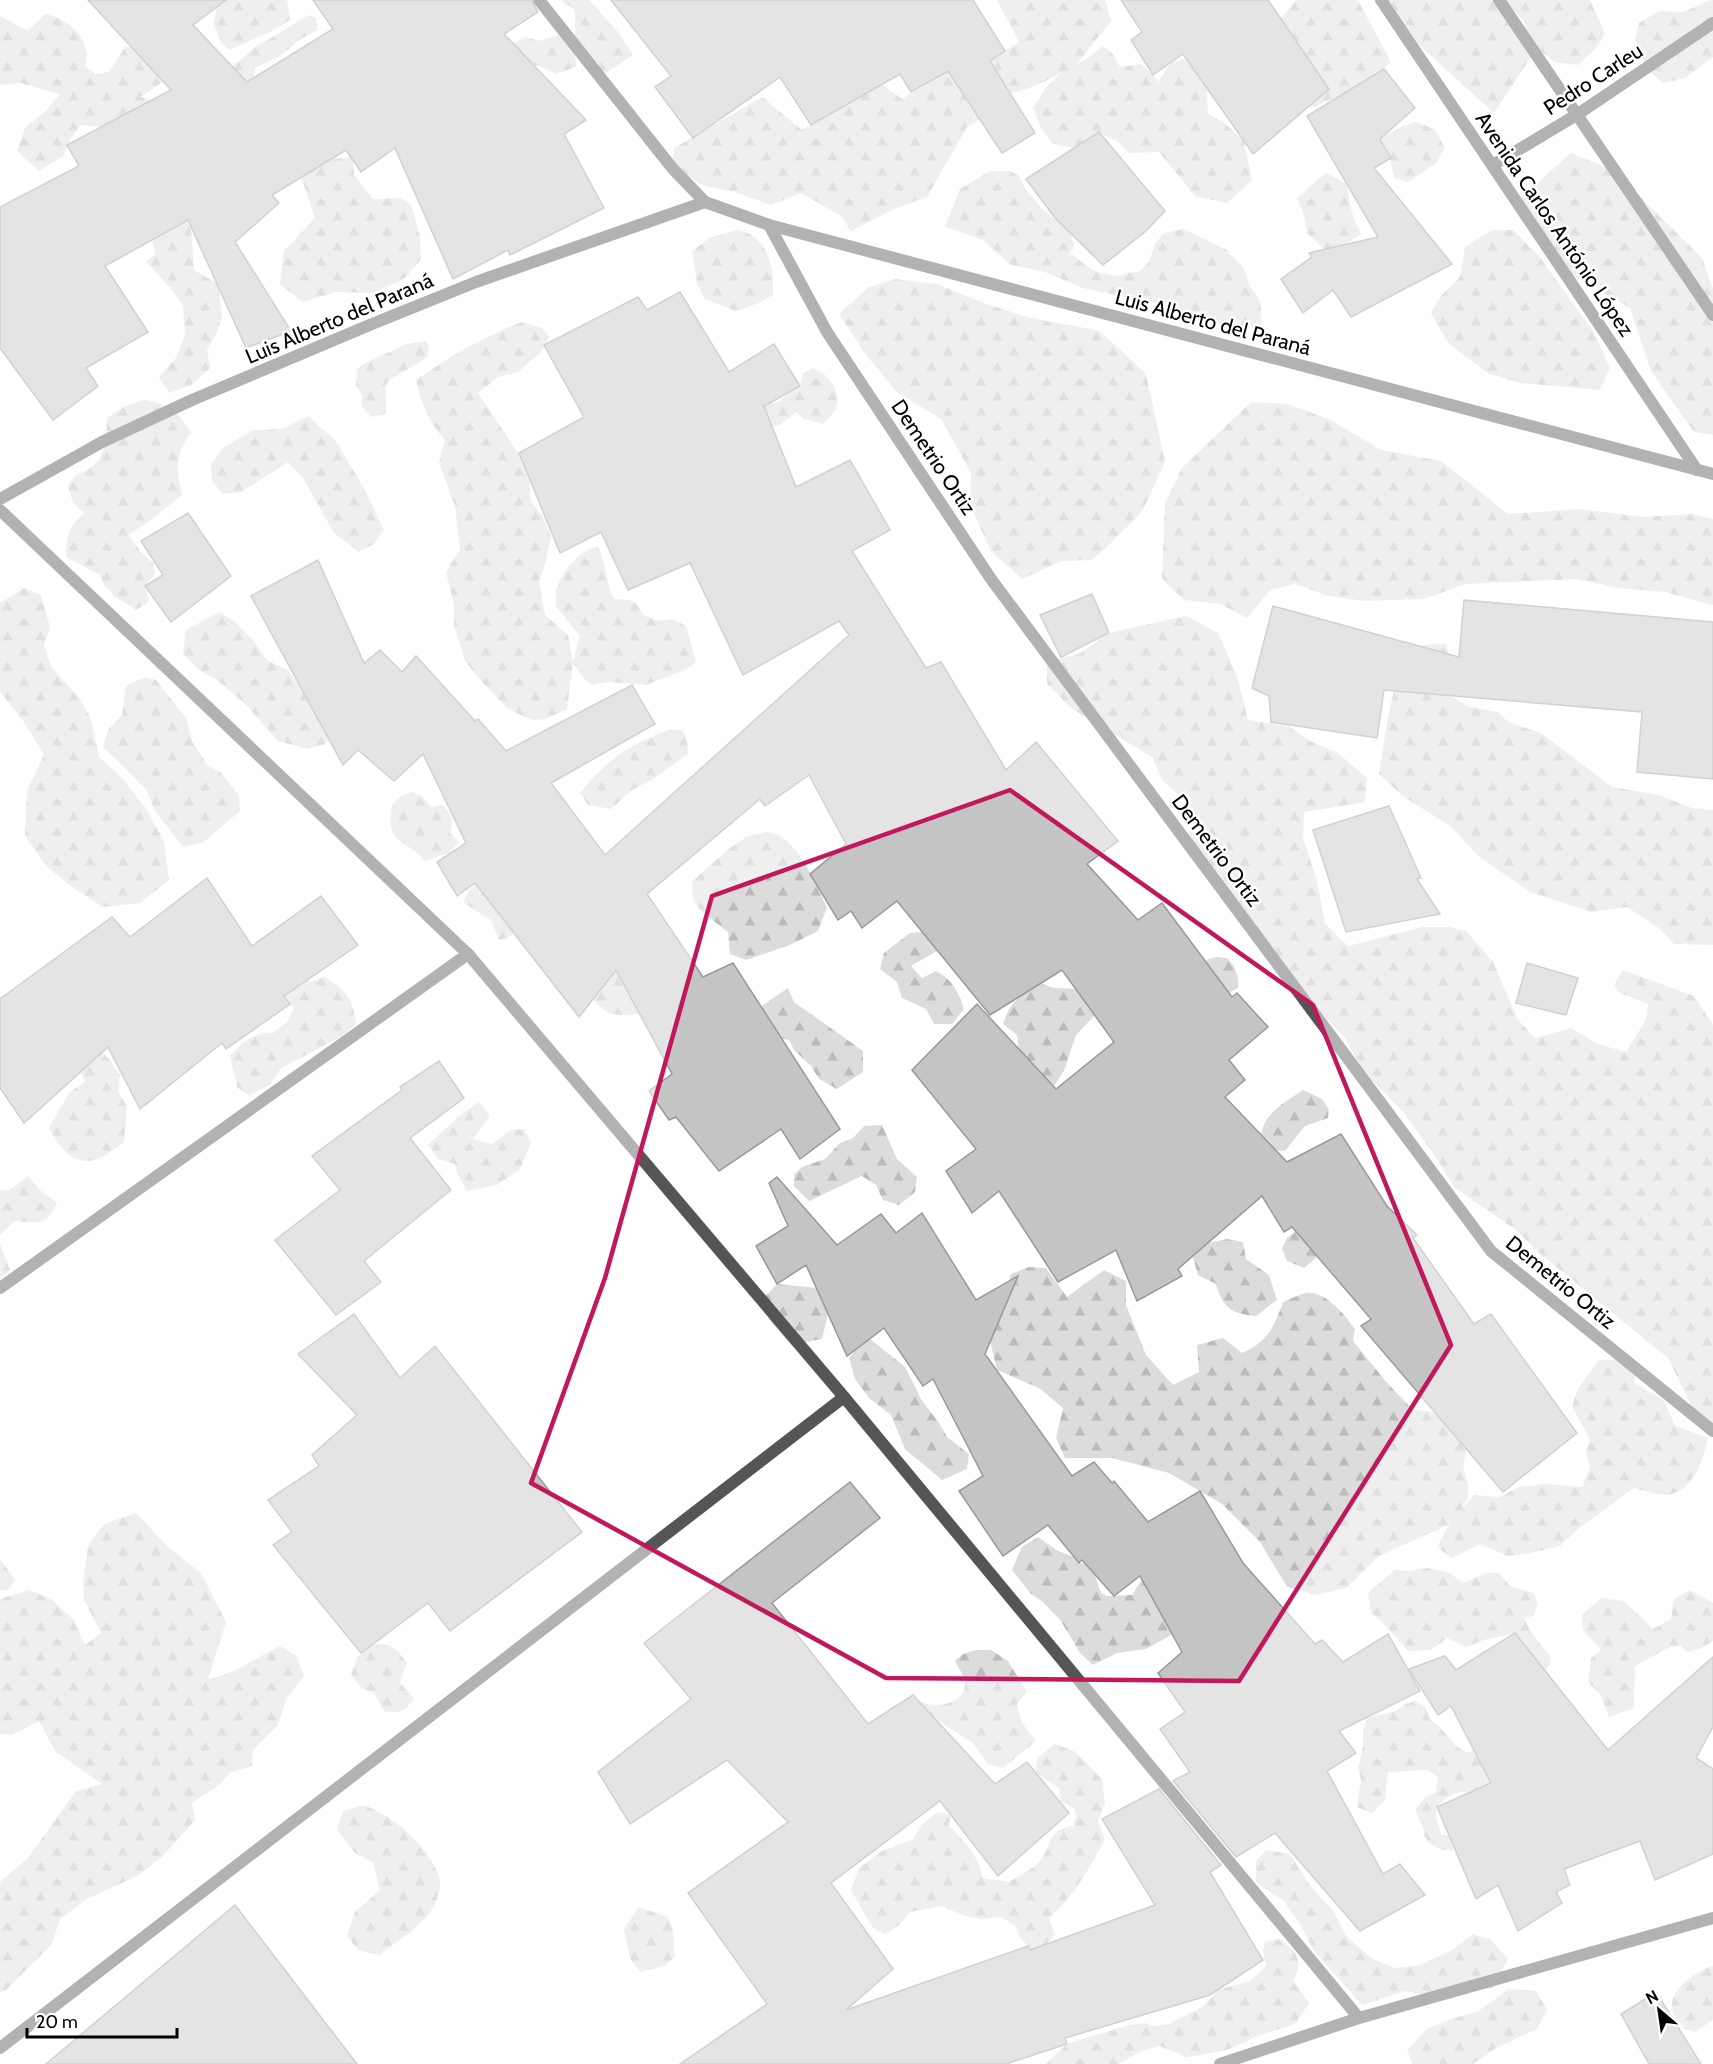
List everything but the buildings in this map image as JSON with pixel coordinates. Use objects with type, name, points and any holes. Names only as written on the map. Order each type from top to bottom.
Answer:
[{"type":"street","name":"Luis Alberto del Paraná","points":[[539,0],[673,169],[705,202],[770,225],[1713,474]]},
{"type":"street","name":"Avenida Carlos António López","points":[[1380,0],[1697,470]]},
{"type":"street","points":[[1499,0],[1713,315]]},
{"type":"street","name":"Pedro Carleu","points":[[1492,165],[1578,114],[1713,23]]},
{"type":"street","name":"Luis Alberto del Paraná","points":[[0,499],[102,442],[192,400],[372,324],[487,278],[705,202]]},
{"type":"street","name":"Demetrio Ortiz","points":[[770,225],[827,332],[991,579],[1491,1251],[1713,1431]]},
{"type":"street","points":[[0,510],[468,954],[844,1397],[1359,2018]]},
{"type":"street","points":[[0,1288],[468,954]]},
{"type":"street","points":[[0,2049],[844,1397]]},
{"type":"street","points":[[1220,2064],[1359,2018],[1713,1918]]},
{"type":"highlighted area","points":[[1010,790],[1313,1005],[1451,1345],[1239,1681],[886,1678],[531,1483],[605,1278],[712,896]]},
{"type":"green space","points":[[225,0],[287,0],[290,20],[268,33],[229,50],[221,42],[213,24],[218,4]]},
{"type":"green space","points":[[561,0],[589,0],[618,32],[633,55],[603,75],[575,54],[576,67],[556,74],[537,65],[516,77],[469,65],[526,37],[539,41],[558,35],[572,42],[575,52],[575,10]]},
{"type":"green space","points":[[997,0],[1105,0],[1111,21],[1077,64],[1103,46],[1113,54],[1120,67],[1141,64],[1158,82],[1171,63],[1188,58],[1206,78],[1208,114],[1223,122],[1244,141],[1252,180],[1227,203],[1195,196],[1159,152],[1129,153],[1116,140],[1099,133],[1074,148],[1053,144],[1042,130],[1033,108],[1045,89],[1062,72],[1029,88],[1013,93],[993,95],[980,119],[967,127],[927,197],[894,209],[851,231],[841,216],[801,193],[771,205],[735,192],[705,186],[673,169],[674,148],[762,97],[802,130],[856,99],[877,81],[902,99],[961,63],[979,68],[1019,42]]},
{"type":"green space","points":[[1296,0],[1358,0],[1391,62],[1367,85],[1311,108],[1279,73],[1265,39]]},
{"type":"green space","points":[[1388,0],[1494,0],[1531,57],[1494,113],[1419,45]]},
{"type":"green space","points":[[1503,0],[1590,0],[1605,34],[1597,47],[1578,65],[1555,62],[1534,46],[1523,20]]},
{"type":"green space","points":[[1713,0],[1713,57],[1685,78],[1663,83],[1646,69],[1635,39],[1639,23],[1659,11],[1684,12]]},
{"type":"green space","points":[[45,14],[59,18],[77,32],[84,45],[85,67],[96,74],[109,72],[125,47],[141,46],[164,81],[141,97],[153,101],[102,127],[80,125],[63,156],[39,171],[17,151],[25,128],[47,110],[60,94],[20,83],[0,85],[0,16],[28,31]]},
{"type":"green space","points":[[309,15],[316,18],[318,30],[302,38],[280,56],[255,68],[255,79],[262,93],[219,73],[238,62],[254,48]]},
{"type":"green space","points":[[1416,122],[1434,129],[1445,148],[1436,163],[1408,182],[1394,178],[1389,154],[1381,138]]},
{"type":"green space","points":[[1571,153],[1613,170],[1702,258],[1713,289],[1713,435],[1694,432],[1651,371],[1630,308],[1566,271],[1521,198]]},
{"type":"green space","points":[[353,157],[354,175],[373,199],[401,198],[412,206],[420,237],[421,259],[405,278],[374,293],[336,292],[303,302],[280,284],[284,251],[315,218],[301,177],[333,159]]},
{"type":"green space","points":[[990,171],[1010,171],[1019,176],[1027,191],[1041,208],[1071,233],[1074,247],[1070,253],[1094,271],[1115,276],[1140,271],[1149,262],[1155,244],[1164,233],[1184,229],[1227,250],[1244,269],[1250,286],[1260,300],[1262,324],[1240,328],[1203,321],[1167,306],[1083,288],[1045,272],[1011,265],[984,241],[945,226],[960,189]]},
{"type":"green space","points":[[1326,173],[1347,184],[1351,210],[1361,234],[1345,245],[1324,249],[1307,233],[1304,215],[1297,198]]},
{"type":"green space","points":[[172,208],[191,227],[194,270],[218,284],[222,315],[217,333],[207,349],[210,368],[191,385],[169,393],[159,377],[176,358],[185,335],[183,306],[173,291],[146,261],[155,255],[151,228]]},
{"type":"green space","points":[[738,230],[757,239],[768,255],[771,264],[773,295],[736,311],[705,299],[697,283],[692,251],[711,237]]},
{"type":"green space","points":[[1492,230],[1513,230],[1539,256],[1593,331],[1610,368],[1600,390],[1521,383],[1489,374],[1449,344],[1431,313],[1441,296],[1460,277],[1465,247]]},
{"type":"green space","points":[[895,279],[937,284],[1027,317],[1100,331],[1146,374],[1165,462],[1142,512],[1091,560],[1062,561],[1022,579],[991,551],[970,505],[971,473],[941,419],[897,392],[866,355],[839,314],[869,287]]},
{"type":"green space","points":[[522,322],[542,328],[549,337],[541,352],[518,372],[498,377],[478,393],[522,459],[530,483],[530,501],[543,516],[551,537],[539,581],[545,615],[568,635],[573,662],[580,636],[556,606],[556,591],[572,563],[584,552],[598,547],[614,599],[629,600],[637,604],[643,614],[657,621],[673,619],[686,626],[696,662],[685,670],[646,685],[609,682],[592,685],[573,664],[567,709],[546,719],[532,720],[508,709],[465,661],[454,625],[454,605],[446,572],[460,549],[455,506],[439,463],[445,440],[434,427],[426,412],[416,380],[467,348]]},
{"type":"green space","points":[[425,341],[429,345],[428,357],[388,381],[385,414],[371,417],[362,406],[362,395],[356,386],[357,370],[361,365],[407,344]]},
{"type":"green space","points":[[813,368],[824,374],[835,390],[837,402],[834,412],[823,424],[804,419],[796,412],[781,424],[765,429],[757,417],[767,403],[778,402],[800,386],[803,373]]},
{"type":"green space","points":[[144,400],[171,409],[191,432],[178,462],[182,495],[128,535],[153,563],[155,574],[145,586],[149,602],[136,610],[114,596],[104,585],[100,575],[66,557],[69,533],[74,523],[84,513],[73,503],[68,486],[76,476],[89,469],[99,459],[104,446],[107,418],[125,406]]},
{"type":"green space","points":[[1251,402],[1287,404],[1329,419],[1381,450],[1441,461],[1508,514],[1580,509],[1642,517],[1693,514],[1713,519],[1713,605],[1665,592],[1617,588],[1577,579],[1465,584],[1424,599],[1365,601],[1328,596],[1295,584],[1270,590],[1247,618],[1220,604],[1184,600],[1162,579],[1165,503],[1182,468]]},
{"type":"green space","points":[[309,416],[334,438],[366,492],[384,530],[374,544],[359,552],[334,533],[303,478],[288,462],[241,492],[222,494],[212,480],[211,464],[223,448],[253,430],[282,429]]},
{"type":"green space","points":[[24,588],[41,595],[50,627],[44,646],[52,668],[80,699],[91,719],[99,757],[124,780],[146,809],[164,841],[169,880],[140,903],[103,907],[47,867],[25,836],[27,791],[44,755],[24,722],[0,692],[0,603]]},
{"type":"green space","points":[[220,612],[234,621],[253,640],[268,661],[288,670],[300,687],[323,698],[337,732],[325,744],[308,749],[278,741],[246,705],[217,680],[202,672],[183,654],[186,630]]},
{"type":"green space","points":[[1186,616],[1218,633],[1237,676],[1248,720],[1288,726],[1310,741],[1338,753],[1367,778],[1365,802],[1304,812],[1303,837],[1317,881],[1325,924],[1348,946],[1422,927],[1450,927],[1467,932],[1493,962],[1518,1020],[1535,1038],[1571,1028],[1598,1044],[1626,1052],[1646,1020],[1648,1004],[1620,993],[1614,985],[1623,970],[1694,996],[1713,1025],[1713,1424],[1697,1417],[1668,1358],[1539,1253],[1516,1230],[1455,1188],[1403,1112],[1363,1071],[1345,1038],[1295,985],[1271,965],[1260,936],[1230,894],[1218,872],[1201,865],[1181,843],[1196,823],[1182,798],[1162,780],[1152,757],[1072,709],[1047,684],[1047,661],[1079,654],[1109,633]]},
{"type":"green space","points":[[1446,644],[1452,664],[1440,690],[1469,707],[1498,712],[1508,722],[1541,733],[1612,787],[1659,795],[1692,808],[1713,810],[1713,945],[1674,944],[1659,928],[1627,907],[1591,912],[1530,892],[1477,855],[1452,827],[1404,797],[1379,774],[1391,705],[1401,670],[1409,656],[1418,647]]},
{"type":"green space","points":[[145,677],[156,680],[186,718],[192,741],[207,765],[221,773],[239,796],[240,811],[204,842],[183,847],[155,811],[146,789],[103,747],[108,730],[122,715],[126,686]]},
{"type":"green space","points":[[669,730],[682,730],[687,739],[688,754],[653,779],[632,790],[611,809],[588,805],[580,793],[600,771],[630,748]]},
{"type":"green space","points":[[412,792],[423,797],[431,807],[442,805],[448,811],[452,821],[450,833],[459,842],[448,853],[424,861],[414,850],[402,843],[393,832],[391,813],[393,804],[400,797]]},
{"type":"green space","points":[[766,832],[787,841],[796,850],[827,907],[818,931],[790,945],[746,960],[730,954],[728,932],[702,912],[693,900],[692,881],[746,837]]},
{"type":"green space","points":[[487,876],[528,924],[508,938],[499,940],[491,920],[464,903],[469,890]]},
{"type":"green space","points":[[938,915],[944,947],[911,966],[922,978],[936,971],[947,978],[954,987],[964,1009],[952,1024],[934,1024],[926,1009],[902,998],[897,982],[880,969],[884,953],[910,933],[921,932]]},
{"type":"green space","points":[[620,958],[640,1014],[611,1014],[601,1008],[589,995]]},
{"type":"green space","points":[[1227,958],[1236,972],[1238,988],[1229,993],[1185,974],[1209,959]]},
{"type":"green space","points":[[325,977],[348,996],[356,1024],[341,1037],[281,1068],[270,1085],[249,1096],[237,1087],[230,1056],[249,1039],[260,1034],[273,1033],[288,1021],[294,1009],[285,994],[301,978],[311,982]]},
{"type":"green space","points":[[1040,983],[1053,988],[1085,989],[1098,1012],[1076,1035],[1064,1071],[1047,1096],[1002,1076],[1019,1049],[1017,1035],[1003,1024],[1006,1016],[1017,999]]},
{"type":"green space","points":[[788,988],[794,1002],[863,1051],[863,1072],[837,1089],[819,1079],[811,1066],[794,1050],[789,1040],[772,1036],[755,1011]]},
{"type":"green space","points":[[101,1051],[120,1075],[118,1092],[127,1106],[124,1142],[104,1156],[86,1161],[64,1150],[49,1127],[70,1092],[85,1082],[79,1069]]},
{"type":"green space","points":[[1303,1090],[1322,1099],[1329,1110],[1328,1118],[1305,1126],[1285,1151],[1272,1150],[1261,1140],[1264,1123],[1274,1110]]},
{"type":"green space","points":[[479,1102],[490,1115],[473,1139],[492,1144],[511,1130],[524,1129],[531,1143],[520,1169],[497,1185],[467,1191],[457,1173],[455,1164],[438,1159],[428,1145],[459,1116]]},
{"type":"green space","points":[[882,1125],[897,1159],[917,1177],[915,1192],[899,1205],[883,1200],[876,1185],[862,1176],[809,1201],[794,1186],[794,1174],[802,1167],[825,1159],[840,1143],[853,1138],[864,1126]]},
{"type":"green space","points":[[28,1176],[40,1190],[57,1203],[54,1210],[50,1216],[41,1221],[15,1221],[0,1235],[0,1190],[8,1191]]},
{"type":"green space","points":[[1300,1228],[1321,1254],[1304,1268],[1287,1261],[1282,1249],[1287,1238]]},
{"type":"green space","points":[[1227,1239],[1243,1242],[1246,1259],[1269,1275],[1277,1300],[1256,1316],[1240,1314],[1229,1308],[1222,1299],[1216,1284],[1198,1275],[1193,1257],[1209,1243]]},
{"type":"green space","points":[[0,1244],[10,1270],[0,1278]]},
{"type":"green space","points":[[1029,1267],[1046,1268],[1067,1297],[1104,1270],[1126,1281],[1126,1305],[1146,1355],[1173,1385],[1199,1372],[1197,1345],[1223,1338],[1242,1353],[1264,1339],[1283,1302],[1306,1293],[1320,1295],[1346,1317],[1355,1329],[1353,1341],[1412,1409],[1448,1415],[1468,1442],[1463,1467],[1468,1484],[1468,1497],[1461,1510],[1474,1495],[1499,1497],[1519,1487],[1546,1484],[1582,1487],[1590,1467],[1586,1452],[1590,1439],[1572,1407],[1577,1390],[1599,1360],[1618,1360],[1636,1368],[1634,1383],[1664,1400],[1675,1426],[1708,1438],[1694,1477],[1682,1489],[1666,1495],[1634,1488],[1579,1528],[1560,1546],[1508,1556],[1480,1544],[1452,1558],[1437,1547],[1450,1524],[1379,1556],[1346,1588],[1315,1595],[1287,1587],[1260,1542],[1222,1504],[1169,1473],[1112,1458],[1065,1458],[1056,1438],[1063,1408],[1039,1388],[997,1370],[990,1341],[1001,1317],[1004,1294],[1011,1274]]},
{"type":"green space","points":[[777,1284],[817,1288],[829,1310],[822,1339],[791,1345],[771,1322],[762,1300]]},
{"type":"green space","points":[[870,1339],[905,1367],[921,1399],[947,1437],[969,1454],[967,1469],[942,1480],[905,1449],[891,1415],[869,1398],[855,1379],[849,1358],[857,1348]]},
{"type":"green space","points":[[136,1513],[168,1547],[201,1573],[226,1622],[208,1679],[236,1670],[280,1646],[296,1656],[304,1676],[286,1699],[278,1725],[253,1750],[252,1766],[231,1772],[219,1785],[192,1803],[195,1820],[162,1857],[137,1876],[87,1899],[60,1919],[52,1944],[6,1990],[0,1992],[0,1882],[28,1858],[76,1791],[102,1784],[55,1751],[39,1721],[11,1735],[0,1734],[0,1599],[29,1590],[51,1599],[73,1619],[85,1645],[101,1633],[84,1600],[83,1583],[88,1546],[104,1524]]},
{"type":"green space","points":[[1038,1537],[1058,1551],[1074,1557],[1079,1563],[1091,1564],[1101,1593],[1107,1596],[1132,1595],[1142,1579],[1173,1634],[1146,1649],[1117,1653],[1093,1665],[1080,1653],[1061,1621],[1043,1602],[1031,1594],[1012,1570],[1022,1547]]},
{"type":"green space","points":[[0,1559],[15,1580],[7,1591],[0,1590]]},
{"type":"green space","points":[[1428,1568],[1448,1572],[1463,1583],[1486,1573],[1499,1573],[1510,1586],[1534,1593],[1538,1604],[1533,1616],[1524,1618],[1532,1634],[1550,1656],[1551,1663],[1546,1670],[1534,1671],[1511,1634],[1466,1647],[1447,1638],[1431,1650],[1408,1651],[1371,1613],[1368,1593],[1395,1570]]},
{"type":"green space","points":[[1690,1590],[1713,1603],[1713,1641],[1687,1652],[1680,1645],[1668,1648],[1635,1666],[1634,1708],[1609,1717],[1600,1694],[1588,1682],[1591,1658],[1601,1650],[1583,1630],[1582,1615],[1601,1598],[1624,1601],[1653,1629],[1671,1619],[1674,1599]]},
{"type":"green space","points":[[372,1644],[393,1648],[407,1663],[399,1682],[414,1698],[402,1710],[385,1712],[374,1693],[361,1688],[351,1675],[357,1658]]},
{"type":"green space","points":[[976,1650],[991,1650],[1008,1661],[1027,1692],[1017,1704],[1022,1723],[1036,1741],[1003,1768],[988,1764],[973,1743],[907,1704],[920,1701],[940,1705],[955,1700],[964,1690],[965,1681],[955,1661],[963,1654]]},
{"type":"green space","points":[[1416,1701],[1425,1707],[1430,1719],[1457,1747],[1468,1753],[1481,1745],[1498,1778],[1476,1794],[1463,1792],[1454,1794],[1437,1807],[1436,1816],[1441,1835],[1454,1835],[1456,1844],[1452,1851],[1433,1845],[1423,1833],[1416,1808],[1425,1798],[1436,1792],[1438,1777],[1428,1770],[1388,1772],[1385,1800],[1372,1813],[1357,1807],[1361,1779],[1358,1769],[1367,1718],[1396,1711],[1405,1704]]},
{"type":"green space","points":[[1055,1744],[1074,1751],[1102,1779],[1105,1803],[1098,1821],[1105,1840],[1073,1892],[1049,1918],[1055,1935],[1047,1943],[1046,1956],[1039,1957],[1020,1938],[1015,1926],[1002,1917],[981,1919],[965,1916],[942,1906],[910,1912],[898,1926],[885,1934],[873,1928],[851,1890],[859,1868],[882,1851],[912,1840],[922,1824],[938,1812],[951,1815],[949,1825],[974,1855],[983,1878],[1009,1882],[1038,1863],[1054,1835],[1064,1828],[1073,1826],[1076,1816],[1074,1808],[1060,1801],[1059,1788],[1036,1773],[1037,1758]]},
{"type":"green space","points":[[363,1805],[386,1816],[409,1834],[428,1856],[440,1880],[434,1906],[429,1913],[409,1933],[379,1955],[358,1950],[347,1936],[355,1912],[380,1890],[373,1862],[355,1853],[337,1830],[343,1811]]},
{"type":"green space","points":[[1266,1850],[1290,1854],[1309,1884],[1333,1911],[1347,1937],[1371,1958],[1394,1968],[1420,1965],[1452,1950],[1473,1934],[1491,1940],[1508,1959],[1493,1988],[1434,1997],[1405,1991],[1362,2005],[1314,1951],[1300,1924],[1283,1900],[1256,1883],[1256,1861]]},
{"type":"green space","points":[[639,1907],[668,1917],[673,1930],[675,1957],[664,1966],[640,1972],[630,1958],[624,1929]]},
{"type":"green space","points":[[1280,1939],[1291,1948],[1297,1957],[1298,1967],[1293,1981],[1309,2003],[1295,2024],[1258,2036],[1227,2050],[1185,2058],[1159,2046],[1142,2051],[1118,2064],[1046,2064],[1067,2044],[1129,2025],[1169,2024],[1202,2007],[1220,1989],[1250,1981],[1266,1966],[1263,1950],[1265,1942]]},
{"type":"green space","points":[[1713,1966],[1713,2020],[1695,2032],[1678,2027],[1672,2009],[1677,1991],[1688,1980]]},
{"type":"green space","points":[[1509,1989],[1536,1991],[1547,2010],[1537,2029],[1498,2047],[1473,2064],[1413,2064],[1407,2050],[1427,2029],[1477,2012]]}]
